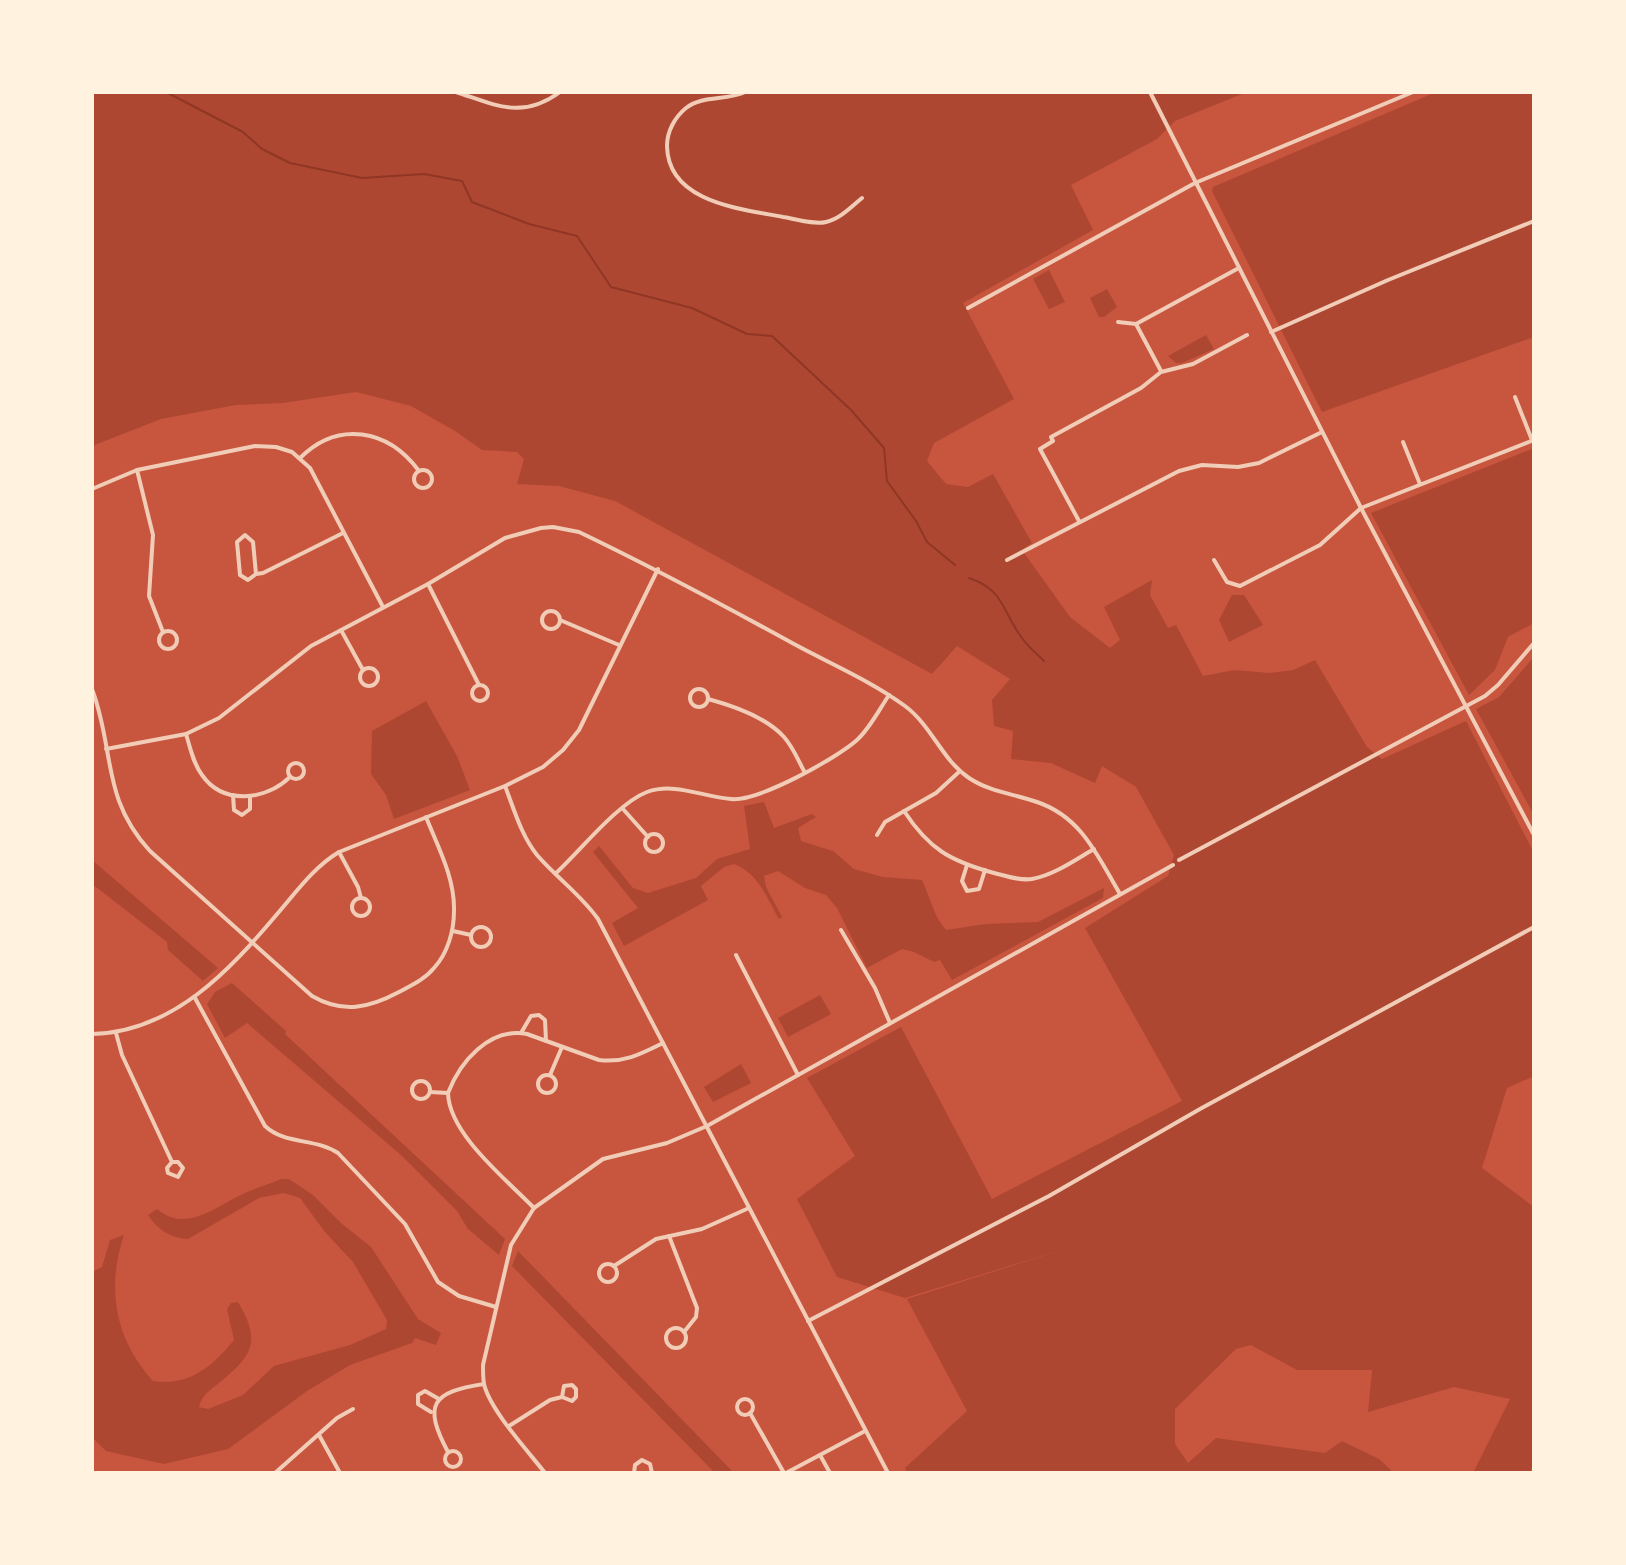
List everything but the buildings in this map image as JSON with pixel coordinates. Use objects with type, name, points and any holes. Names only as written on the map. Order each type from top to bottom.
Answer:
[{"type":"street","points":[[456,92],[503,108],[518,109],[545,102],[560,92]]},
{"type":"street","points":[[745,92],[701,101],[685,109],[672,124],[668,151],[674,171],[683,182],[714,202],[822,223],[836,219],[862,198]]},
{"type":"street","points":[[1150,92],[1237,269],[1534,835]]},
{"type":"street","points":[[968,308],[1195,183],[1413,92]]},
{"type":"street","points":[[1271,332],[1534,221]]},
{"type":"street","points":[[1118,322],[1136,324],[1237,269]]},
{"type":"street","points":[[1136,324],[1161,372]]},
{"type":"street","points":[[1080,522],[1040,449],[1053,441],[1051,437],[1141,388],[1161,372],[1193,364],[1247,335]]},
{"type":"street","points":[[1214,560],[1227,582],[1240,586],[1320,545],[1361,508],[1533,440],[1515,397]]},
{"type":"street","points":[[1007,560],[1179,471],[1202,465],[1238,467],[1259,463],[1322,432]]},
{"type":"street","points":[[300,458],[324,440],[338,434],[358,433],[395,448],[419,471]]},
{"type":"street","points":[[1403,442],[1420,484]]},
{"type":"street","points":[[92,489],[137,470],[255,446],[292,452],[310,468],[383,607]]},
{"type":"street","points":[[137,470],[153,535],[149,596],[163,632],[159,643],[171,649],[177,642],[177,636],[172,632],[163,632]]},
{"type":"street","points":[[425,470],[430,474],[432,479],[428,486],[420,487],[415,483],[415,475],[419,471],[425,470]]},
{"type":"street","points":[[106,749],[186,734],[219,718],[311,646],[428,584],[505,538],[526,530],[553,527],[579,532],[658,569],[889,695],[924,723],[960,771],[986,787],[1037,802],[1061,813],[1079,828],[1120,894]]},
{"type":"street","points":[[256,574],[253,542],[248,536],[242,536],[237,542],[240,575],[248,580],[343,533]]},
{"type":"street","points":[[92,1034],[116,1033],[134,1028],[195,998],[253,943],[318,867],[339,852],[505,786],[543,767],[563,750],[579,730],[658,569]]},
{"type":"street","points":[[428,584],[479,685],[484,686],[488,693],[487,698],[480,702],[473,698],[471,692],[479,685]]},
{"type":"street","points":[[560,620],[554,629],[548,629],[542,623],[544,615],[555,613],[560,620],[619,645]]},
{"type":"street","points":[[341,630],[363,670]]},
{"type":"street","points":[[1179,860],[1465,706],[1498,685],[1534,643]]},
{"type":"street","points":[[368,668],[375,671],[378,677],[374,685],[368,687],[362,684],[359,679],[363,670],[368,668]]},
{"type":"street","points":[[92,689],[113,789],[132,831],[150,851],[322,1002],[346,1008],[377,1003],[407,988],[436,966],[453,931],[452,884],[426,817]]},
{"type":"street","points":[[701,689],[706,691],[708,699],[700,706],[692,703],[691,697],[693,692],[701,689]]},
{"type":"street","points":[[556,873],[641,795],[667,788],[742,799],[767,791],[856,741],[889,695]]},
{"type":"street","points":[[708,699],[739,709],[775,729],[789,744],[804,771]]},
{"type":"street","points":[[186,734],[201,774],[214,787],[233,795],[250,796],[277,788],[290,777],[301,778],[304,773],[302,765],[294,762],[290,765],[287,773],[290,777]]},
{"type":"street","points":[[877,835],[885,822],[944,787],[960,771]]},
{"type":"street","points":[[505,786],[528,842],[598,919],[888,1473]]},
{"type":"street","points":[[233,795],[234,810],[242,815],[250,809],[250,796]]},
{"type":"street","points":[[623,809],[648,837]]},
{"type":"street","points":[[904,811],[928,843],[941,853],[967,865],[1023,879],[1055,871],[1094,849]]},
{"type":"street","points":[[653,834],[661,837],[663,843],[660,850],[654,853],[646,848],[648,837],[653,834]]},
{"type":"street","points":[[339,852],[361,898]]},
{"type":"street","points":[[967,865],[962,881],[967,891],[979,889],[985,870]]},
{"type":"street","points":[[545,1473],[509,1426],[484,1384],[483,1365],[511,1245],[534,1208],[603,1159],[667,1143],[707,1126],[1173,865]]},
{"type":"street","points":[[361,898],[367,900],[370,908],[366,915],[360,916],[352,908],[355,900],[361,898]]},
{"type":"street","points":[[484,927],[490,937],[488,943],[479,946],[471,935],[474,929],[484,927]]},
{"type":"street","points":[[808,1321],[1049,1196],[1200,1109],[1534,927]]},
{"type":"street","points":[[841,930],[875,988],[890,1023]]},
{"type":"street","points":[[453,931],[471,935]]},
{"type":"street","points":[[736,955],[798,1075]]},
{"type":"street","points":[[195,998],[265,1126],[284,1137],[331,1148],[338,1153],[405,1224],[438,1282],[459,1296],[496,1307]]},
{"type":"street","points":[[520,1033],[531,1016],[539,1015],[545,1020],[546,1041]]},
{"type":"street","points":[[116,1033],[122,1055],[172,1162]]},
{"type":"street","points":[[534,1208],[462,1134],[453,1117],[448,1093],[468,1056],[494,1040],[520,1033],[599,1060],[621,1062],[663,1043]]},
{"type":"street","points":[[550,1075],[562,1047]]},
{"type":"street","points":[[544,1075],[550,1075],[555,1079],[556,1086],[550,1093],[544,1093],[538,1087],[538,1081],[544,1075]]},
{"type":"street","points":[[430,1092],[428,1083],[422,1081],[416,1082],[412,1090],[422,1099],[430,1092],[448,1093]]},
{"type":"street","points":[[172,1162],[178,1162],[183,1168],[178,1177],[172,1177],[167,1171],[172,1162]]},
{"type":"street","points":[[614,1266],[617,1274],[614,1279],[606,1281],[601,1278],[601,1267],[606,1264],[614,1266],[647,1243],[702,1229],[749,1208]]},
{"type":"street","points":[[669,1236],[697,1308],[696,1317],[684,1332]]},
{"type":"street","points":[[675,1328],[684,1332],[686,1341],[682,1347],[669,1345],[667,1336],[670,1331],[675,1328]]},
{"type":"street","points":[[448,1452],[456,1451],[460,1455],[458,1466],[449,1467],[445,1463],[448,1452],[437,1432],[432,1413],[439,1399],[467,1387],[484,1384]]},
{"type":"street","points":[[509,1426],[542,1404],[562,1397],[569,1401],[574,1399],[576,1389],[572,1385],[564,1386],[562,1397]]},
{"type":"street","points":[[432,1413],[418,1404],[418,1395],[425,1391],[439,1399]]},
{"type":"street","points":[[750,1413],[739,1411],[737,1406],[741,1400],[747,1398],[753,1403],[750,1413],[785,1473],[865,1431]]},
{"type":"street","points":[[275,1473],[337,1418],[353,1409]]},
{"type":"street","points":[[319,1435],[340,1473]]},
{"type":"street","points":[[820,1455],[830,1473]]},
{"type":"street","points":[[634,1473],[635,1465],[642,1460],[650,1464],[652,1473]]},
{"type":"shaded area","points":[[92,92],[1247,92],[1175,121],[1157,139],[1071,185],[1093,230],[963,303],[1014,399],[934,443],[927,461],[946,484],[968,487],[993,474],[1032,543],[1022,550],[1070,617],[1110,648],[1120,640],[1104,607],[1152,580],[1150,595],[1168,628],[1176,625],[1203,676],[1234,670],[1269,673],[1293,670],[1315,660],[1367,747],[1382,759],[1466,721],[1534,853],[1534,1076],[1507,1088],[1482,1168],[1534,1207],[1534,1459],[1530,1473],[1473,1473],[1510,1399],[1454,1387],[1368,1412],[1372,1370],[1297,1370],[1251,1345],[1236,1349],[1175,1409],[1175,1444],[1188,1463],[1216,1438],[1325,1453],[1342,1441],[1379,1459],[1394,1473],[907,1473],[905,1468],[967,1411],[907,1299],[1081,1244],[905,1298],[837,1277],[797,1199],[855,1156],[807,1078],[901,1027],[992,1199],[1182,1101],[1085,928],[1168,876],[1174,855],[1136,787],[1102,766],[1095,783],[1051,763],[1011,759],[1013,731],[994,726],[992,700],[1010,679],[957,646],[932,674],[615,501],[559,486],[517,484],[524,459],[517,452],[482,450],[411,406],[356,392],[283,403],[236,405],[161,419],[92,446]]},
{"type":"shaded area","points":[[1436,92],[1534,92],[1534,337],[1322,412],[1212,191],[1213,187]]},
{"type":"shaded area","points":[[1049,270],[1065,302],[1049,309],[1033,279]]},
{"type":"shaded area","points":[[1107,289],[1117,307],[1104,317],[1099,317],[1090,298]]},
{"type":"shaded area","points":[[1206,335],[1214,349],[1182,363],[1176,363],[1168,356]]},
{"type":"shaded area","points":[[1534,448],[1534,623],[1508,637],[1495,670],[1469,695],[1371,513]]},
{"type":"shaded area","points":[[1232,595],[1244,595],[1263,625],[1229,642],[1219,620]]},
{"type":"shaded area","points":[[1534,657],[1534,815],[1476,709],[1499,697]]},
{"type":"shaded area","points":[[426,701],[457,756],[470,790],[394,819],[386,795],[371,774],[372,731]]},
{"type":"shaded area","points":[[764,802],[774,828],[812,814],[816,817],[798,828],[801,841],[833,851],[854,869],[883,877],[922,880],[935,913],[946,930],[986,924],[1038,922],[1104,888],[1103,898],[952,980],[940,960],[934,962],[902,949],[867,968],[837,908],[826,895],[805,888],[778,871],[764,876],[766,887],[782,917],[779,919],[756,880],[734,864],[724,867],[701,886],[708,900],[624,946],[612,923],[638,908],[593,852],[599,846],[633,888],[648,893],[696,878],[717,859],[750,849],[744,806]]},
{"type":"shaded area","points":[[92,860],[218,968],[203,981],[168,950],[167,942],[92,884]]},
{"type":"shaded area","points":[[232,983],[505,1239],[499,1255],[468,1229],[457,1211],[401,1155],[247,1023],[225,1038],[207,1004],[215,992]]},
{"type":"shaded area","points":[[820,995],[831,1014],[788,1037],[778,1018]]},
{"type":"shaded area","points":[[741,1064],[751,1083],[713,1102],[704,1087]]},
{"type":"shaded area","points":[[281,1179],[289,1179],[313,1195],[371,1247],[418,1319],[441,1333],[436,1345],[415,1338],[412,1343],[350,1365],[307,1391],[228,1449],[164,1464],[106,1451],[92,1437],[92,1272],[102,1267],[110,1240],[124,1235],[116,1274],[118,1312],[130,1348],[153,1381],[188,1378],[217,1359],[234,1340],[227,1309],[231,1303],[238,1302],[250,1328],[250,1347],[239,1365],[206,1394],[199,1407],[208,1409],[243,1395],[274,1366],[350,1345],[386,1329],[387,1320],[353,1262],[325,1232],[300,1198],[284,1193],[259,1198],[188,1239],[165,1232],[148,1215],[157,1209],[179,1219],[190,1218]]},
{"type":"shaded area","points":[[518,1251],[734,1473],[715,1473],[512,1266]]},
{"type":"waterway","points":[[166,92],[243,132],[262,149],[290,163],[362,178],[424,174],[462,181],[472,202],[529,224],[577,236],[611,287],[692,308],[747,334],[772,336],[851,410],[884,448],[887,481],[927,542],[955,565]]},
{"type":"waterway","points":[[969,578],[996,595],[1024,641],[1044,661]]}]
